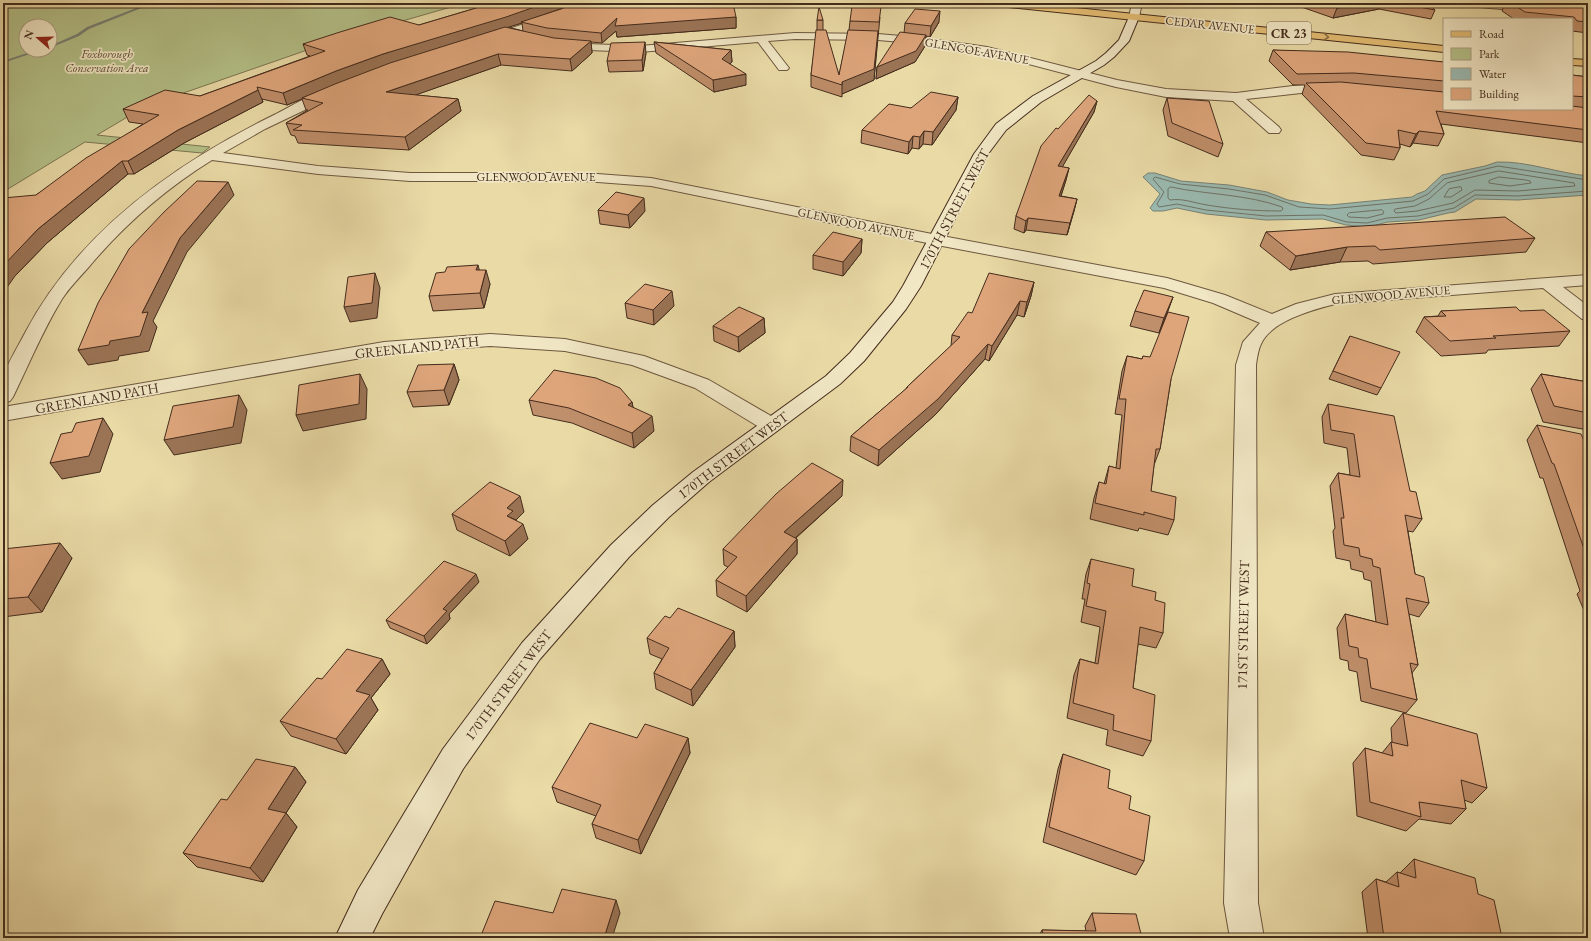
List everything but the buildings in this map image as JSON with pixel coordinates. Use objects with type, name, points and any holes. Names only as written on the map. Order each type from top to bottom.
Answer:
[{"type":"main road","name":"CEDAR AVENUE","points":[[999,3],[1135,10],[1443,40]]},
{"type":"main road","name":"CEDAR AVENUE","points":[[1077,3],[1443,49]]},
{"type":"main road","points":[[1573,53],[1588,55]]},
{"type":"main road","points":[[1573,62],[1588,63]]},
{"type":"street","points":[[478,43],[590,3]]},
{"type":"street","points":[[1468,3],[1588,14]]},
{"type":"street","name":"170TH STREET WEST","points":[[352,938],[370,902],[453,759],[531,651],[620,550],[661,511],[701,476],[833,380],[857,357],[900,305],[912,286],[981,154],[1001,127],[1037,99],[1100,63],[1118,48],[1124,41],[1129,31],[1135,10]]},
{"type":"street","points":[[508,33],[529,39]]},
{"type":"street","name":"GLENCOE AVENUE","points":[[553,44],[588,48],[634,49],[760,38],[841,36],[925,41],[987,50],[1116,83],[1166,93],[1236,97],[1301,89],[1345,89]]},
{"type":"street","points":[[760,38],[783,68]]},
{"type":"street","points":[[3,397],[51,302],[92,250],[119,222],[152,194],[208,155],[276,118],[347,87]]},
{"type":"street","points":[[1236,97],[1274,130]]},
{"type":"street","name":"GLENWOOD AVENUE","points":[[208,155],[318,170],[410,177],[584,177],[651,182],[937,240],[1167,283],[1219,298],[1272,321],[1300,308],[1336,298],[1588,280]]},
{"type":"street","points":[[1547,283],[1588,315]]},
{"type":"street","name":"171ST STREET WEST","points":[[1248,938],[1241,903],[1246,365],[1253,340],[1272,321]]},
{"type":"street","name":"GREENLAND PATH","points":[[3,414],[384,348],[490,340],[565,345],[637,360],[702,384],[772,425]]},
{"type":"green space","name":"Foxborough Conservation Area","points":[[3,3],[465,3],[336,40],[146,106],[97,135],[210,147],[202,153],[85,142],[3,192]]},
{"type":"water","points":[[1497,162],[1520,163],[1588,176],[1588,195],[1518,200],[1476,199],[1455,212],[1419,220],[1388,222],[1368,227],[1346,225],[1323,219],[1266,220],[1206,214],[1177,208],[1163,211],[1153,211],[1150,208],[1160,194],[1143,177],[1148,173],[1155,173],[1181,181],[1229,185],[1267,192],[1288,200],[1311,204],[1330,205],[1412,197],[1425,191],[1442,175]]},
{"type":"waterway","points":[[58,44],[78,35],[88,28],[152,3]]},
{"type":"waterway","points":[[3,62],[18,57]]}]
